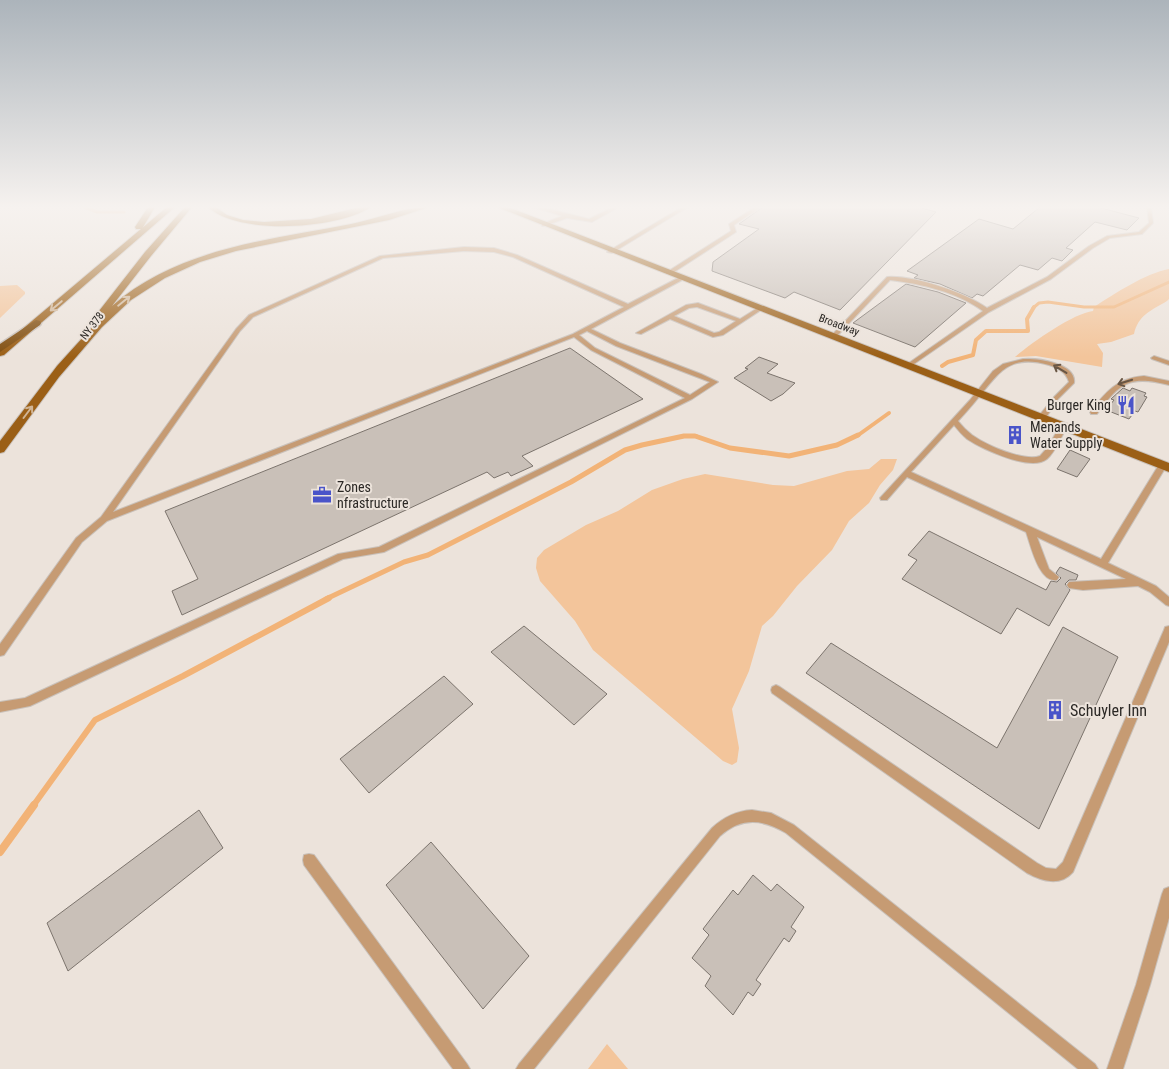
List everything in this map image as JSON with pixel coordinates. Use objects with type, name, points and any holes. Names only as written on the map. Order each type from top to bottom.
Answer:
[{"type":"highway","points":[[0,351],[36,323]]},
{"type":"main road","points":[[93,274],[110,257]]},
{"type":"main road","points":[[36,323],[113,257]]},
{"type":"main road","name":"NY 378","points":[[0,449],[128,278],[146,257]]},
{"type":"main road","points":[[56,375],[117,307],[139,289],[178,268],[210,257]]},
{"type":"main road","name":"Broadway","points":[[624,257],[834,336],[1166,466]]},
{"type":"lane","points":[[0,652],[79,540],[104,519],[238,330],[251,316],[380,257]]},
{"type":"lane","points":[[517,257],[630,307]]},
{"type":"lane","points":[[669,273],[694,257]]},
{"type":"lane","points":[[909,365],[987,311],[1049,278],[1078,257]]},
{"type":"lane","points":[[104,519],[587,329],[682,278]]},
{"type":"lane","points":[[834,336],[889,278],[914,281],[978,303],[987,311]]},
{"type":"lane","points":[[639,333],[688,306],[698,305],[741,321]]},
{"type":"lane","points":[[669,316],[713,335],[721,334],[761,308]]},
{"type":"lane","points":[[0,707],[26,703],[341,556],[381,550],[690,398],[715,382],[607,341],[587,329]]},
{"type":"lane","points":[[575,334],[593,349],[690,398]]},
{"type":"lane","points":[[1154,358],[1169,363]]},
{"type":"lane","points":[[884,498],[954,421],[994,373],[1006,364],[1035,361],[1053,364],[1068,373],[1072,382],[1056,398],[1042,417]]},
{"type":"lane","points":[[1094,412],[1109,391],[1122,382],[1142,378],[1169,383]]},
{"type":"lane","points":[[954,421],[964,432],[985,445],[1021,459],[1032,460],[1043,458],[1064,426]]},
{"type":"lane","points":[[1103,564],[1166,466]]},
{"type":"lane","points":[[906,473],[1140,582],[1158,591],[1169,602]]},
{"type":"lane","points":[[1030,530],[1045,571],[1054,577]]},
{"type":"lane","points":[[1072,585],[1140,582]]},
{"type":"lane","points":[[776,690],[1032,868],[1042,874],[1056,876],[1063,873],[1068,867],[1169,630]]},
{"type":"lane","points":[[524,1069],[716,832],[732,819],[754,815],[776,821],[790,830],[1090,1069]]},
{"type":"lane","points":[[309,860],[462,1069]]},
{"type":"lane","points":[[1115,1069],[1143,985],[1169,894]]},
{"type":"shaded area","points":[[1169,269],[1169,299],[1142,318],[1134,334],[1111,342],[1097,344],[1103,353],[1102,367],[1036,356],[1015,357],[1053,330],[1075,317],[1093,311],[1094,307],[1130,285],[1150,275]]},
{"type":"shaded area","points":[[17,285],[25,294],[0,318],[0,286]]},
{"type":"shaded area","points":[[881,459],[897,459],[893,470],[880,485],[869,503],[849,521],[832,550],[762,626],[749,671],[732,709],[739,748],[737,762],[732,765],[723,761],[593,650],[575,621],[540,581],[536,568],[537,558],[544,550],[586,525],[618,511],[652,490],[683,479],[705,474],[773,485],[794,486],[847,471],[869,469]]},
{"type":"shaded area","points":[[607,1044],[628,1069],[588,1069]]},
{"type":"building","points":[[720,257],[892,257],[840,310],[794,292],[785,298],[712,271],[713,262]]},
{"type":"building","points":[[927,257],[1066,257],[1062,261],[1052,258],[1038,270],[1020,265],[983,296],[977,294],[972,298],[940,284],[914,278],[918,275],[907,271]]},
{"type":"building","points":[[906,284],[938,292],[966,303],[915,347],[853,323]]},
{"type":"building","name":"Zones nfrastructure","points":[[570,348],[643,399],[522,456],[533,466],[511,476],[508,472],[494,478],[487,472],[182,615],[172,591],[198,579],[165,511]]},
{"type":"building","points":[[759,357],[778,364],[767,373],[795,383],[783,394],[771,401],[734,378],[748,369],[745,368]]},
{"type":"building","name":"Burger King","points":[[1123,388],[1130,391],[1132,388],[1146,393],[1144,396],[1147,397],[1138,412],[1135,411],[1129,419],[1106,410],[1114,400],[1111,399]]},
{"type":"building","points":[[1070,450],[1090,459],[1077,477],[1057,469]]},
{"type":"building","points":[[929,531],[1046,590],[1051,581],[1057,582],[1061,578],[1056,573],[1060,567],[1078,575],[1076,580],[1069,580],[1065,584],[1070,590],[1049,626],[1017,608],[1001,634],[902,579],[917,560],[908,555]]},
{"type":"building","points":[[524,626],[607,694],[574,725],[491,652]]},
{"type":"building","name":"Schuyler Inn","points":[[1063,627],[1118,657],[1039,829],[806,673],[831,643],[997,748]]},
{"type":"building","points":[[444,676],[473,704],[369,793],[340,759]]},
{"type":"building","points":[[199,810],[223,848],[68,971],[47,923]]},
{"type":"building","points":[[431,842],[529,956],[483,1009],[386,885]]},
{"type":"building","points":[[753,875],[771,891],[777,884],[804,907],[791,927],[796,931],[789,942],[784,938],[756,980],[761,984],[753,996],[748,992],[733,1015],[705,986],[711,976],[692,958],[709,935],[703,929],[733,890],[738,895]]},
{"type":"waterway","points":[[1034,307],[1039,303],[1048,302],[1084,307],[1114,307],[1169,282]]},
{"type":"waterway","points":[[942,366],[948,362],[973,355],[976,340],[986,331],[1028,331],[1027,319],[1034,307]]},
{"type":"waterway","points":[[857,436],[889,413]]},
{"type":"waterway","points":[[695,436],[730,448],[789,456],[837,445],[858,435]]},
{"type":"waterway","points":[[326,599],[404,562],[428,555],[571,482],[625,450],[684,436]]},
{"type":"waterway","points":[[684,436],[695,436]]},
{"type":"waterway","points":[[33,806],[95,720],[183,676],[329,598]]},
{"type":"waterway","points":[[0,852],[34,805]]},
{"type":"place","name":"Burger King","points":[[1126,405]]},
{"type":"place","name":"Menands Water Supply","points":[[1015,435]]},
{"type":"place","name":"Zones nfrastructure","points":[[322,495]]},
{"type":"place","name":"Schuyler Inn","points":[[1055,710]]}]
